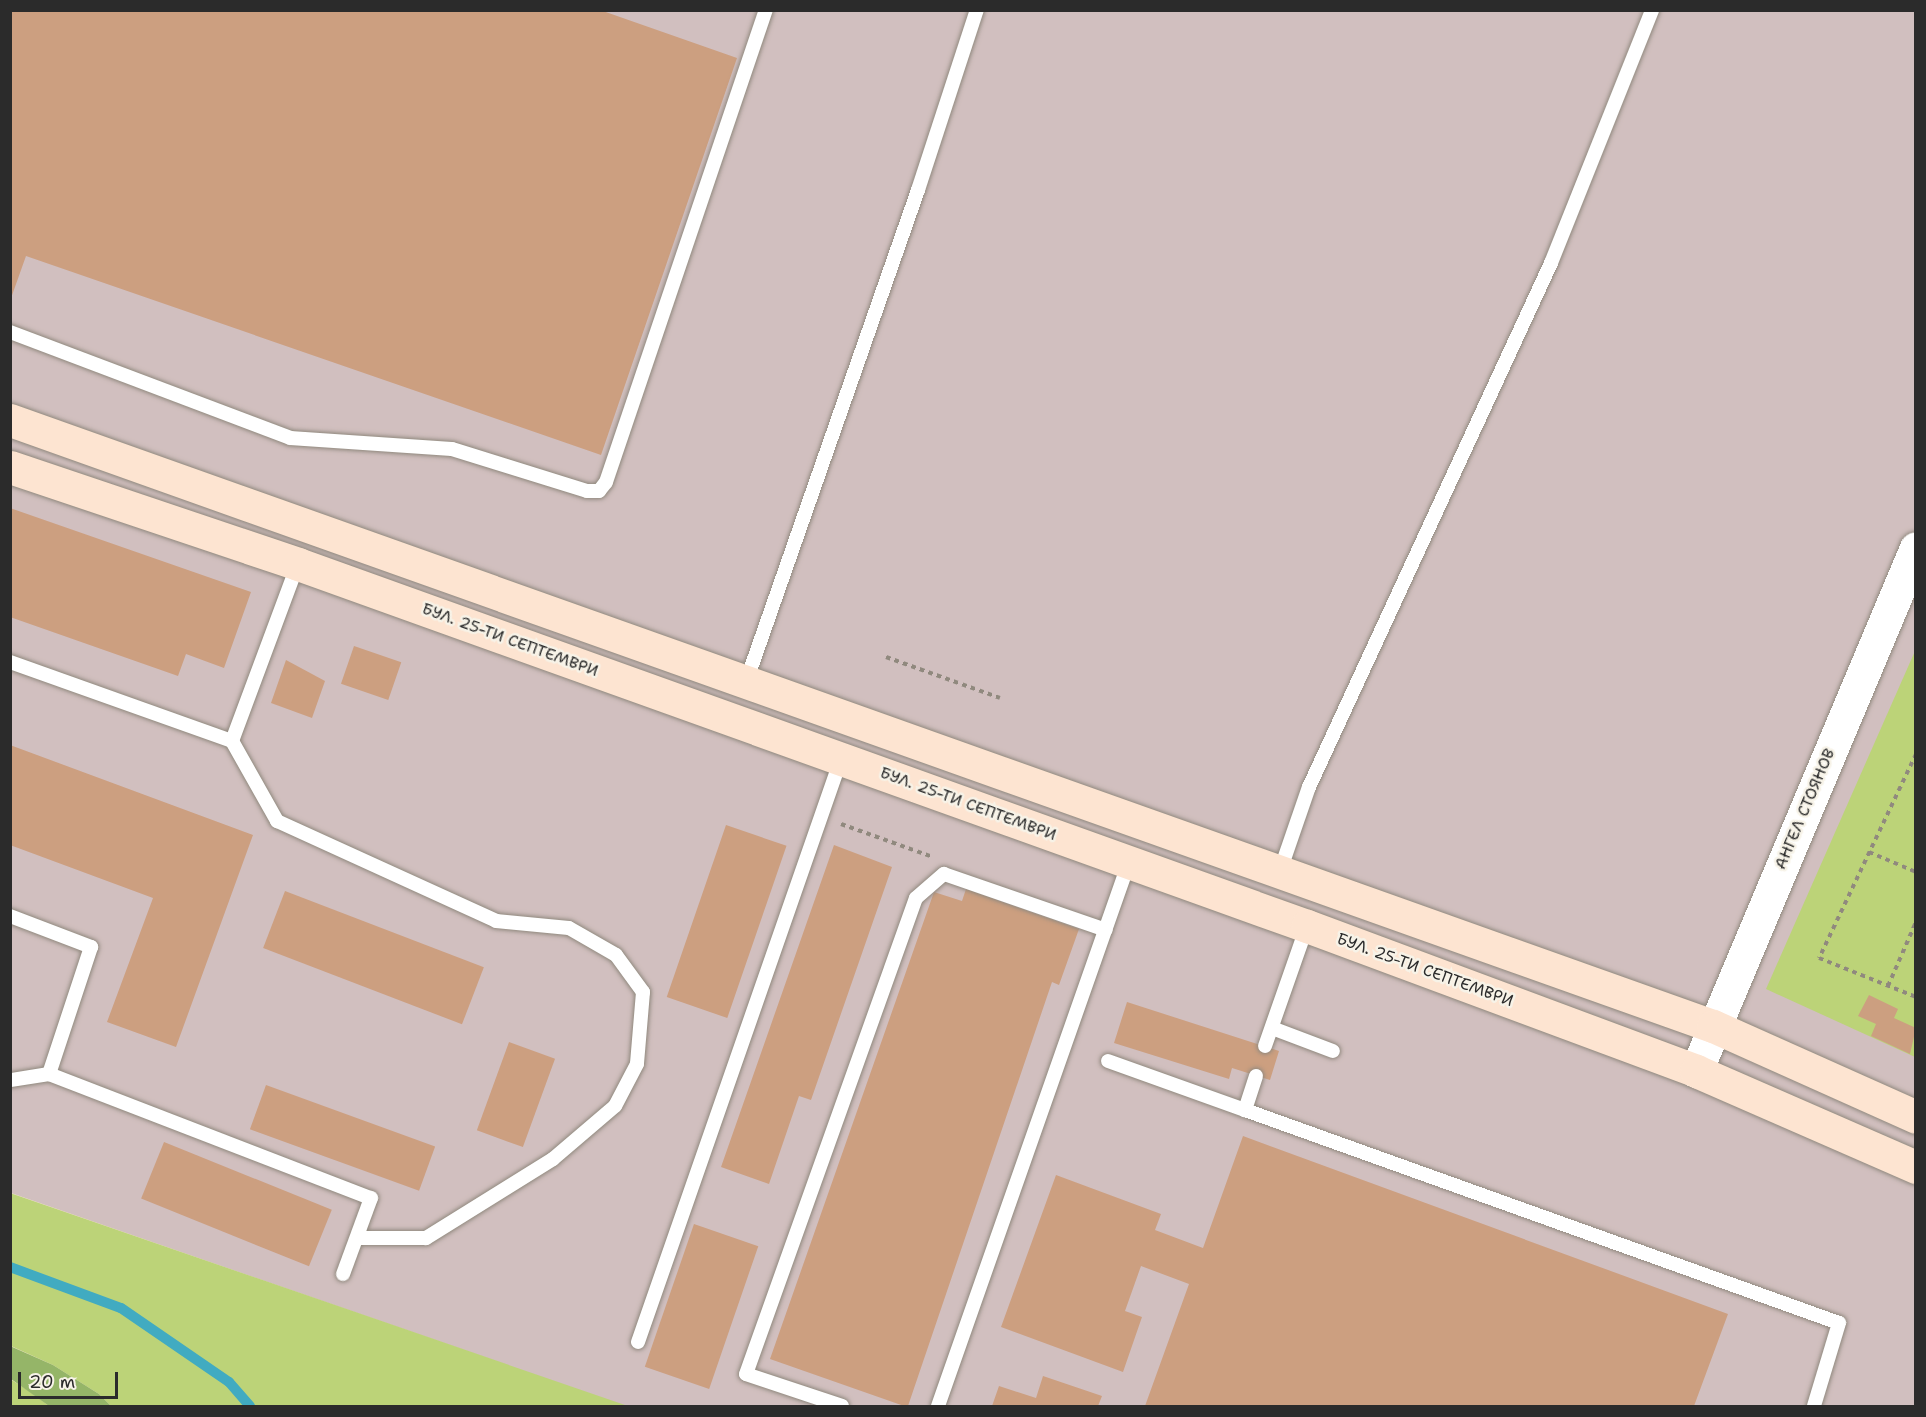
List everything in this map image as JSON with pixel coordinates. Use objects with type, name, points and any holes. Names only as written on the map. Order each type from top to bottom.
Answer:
[{"type":"main road","points":[[10,420],[1713,1026],[1916,1117]]},
{"type":"main road","name":"БУЛ. 25-ТИ СЕПТЕМВРИ","points":[[10,467],[298,564],[1307,926],[1695,1071],[1916,1167]]},
{"type":"street","name":"АНГЕЛ СТОЯНОВ","points":[[1695,1071],[1916,548]]},
{"type":"lane","points":[[10,332],[290,438],[452,449],[587,491],[599,491],[606,482],[766,10]]},
{"type":"lane","points":[[746,682],[918,190],[977,10]]},
{"type":"lane","points":[[1280,872],[1309,787],[1551,263],[1652,10]]},
{"type":"lane","points":[[232,741],[298,564]]},
{"type":"lane","points":[[10,662],[232,741],[277,821],[496,921],[569,928],[616,955],[643,992],[637,1064],[615,1106],[553,1159],[426,1238],[358,1238]]},
{"type":"lane","points":[[638,1342],[841,759]]},
{"type":"lane","points":[[938,1407],[1129,862]]},
{"type":"lane","points":[[842,1407],[746,1374],[916,898],[944,874],[1106,930]]},
{"type":"lane","points":[[10,916],[92,947],[49,1074]]},
{"type":"lane","points":[[1265,1046],[1307,926]]},
{"type":"lane","points":[[1272,1028],[1333,1051]]},
{"type":"lane","points":[[1108,1061],[1839,1323],[1814,1407]]},
{"type":"lane","points":[[10,1080],[49,1074],[370,1198],[358,1238],[343,1274]]},
{"type":"lane","points":[[1245,1110],[1256,1076]]},
{"type":"path","points":[[886,657],[1000,698]]},
{"type":"path","points":[[1916,754],[1818,958],[1916,997]]},
{"type":"path","points":[[845,826],[904,846]]},
{"type":"path","points":[[1869,852],[1916,872]]},
{"type":"path","points":[[1887,986],[1916,922]]},
{"type":"shaded area","points":[[11,11],[1915,11],[1915,1406],[625,1406],[11,1193]]},
{"type":"green space","points":[[1915,651],[1915,1057],[1766,989]]},
{"type":"green space","points":[[10,1193],[625,1406],[111,1406],[99,1394],[53,1365],[11,1346]]},
{"type":"green space","points":[[10,1346],[53,1365],[99,1394],[111,1406],[49,1406],[11,1379]]},
{"type":"green space","points":[[10,1379],[29,1391],[49,1406],[11,1406]]},
{"type":"building","points":[[10,10],[600,10],[737,58],[601,455],[26,256],[10,301]]},
{"type":"building","points":[[10,508],[251,592],[224,668],[186,654],[178,676],[10,617]]},
{"type":"building","points":[[354,646],[401,662],[388,700],[341,684]]},
{"type":"building","points":[[286,660],[325,681],[312,718],[271,703]]},
{"type":"building","points":[[10,745],[253,835],[176,1047],[107,1022],[153,898],[10,845]]},
{"type":"building","points":[[726,825],[787,846],[727,1018],[667,997]]},
{"type":"building","points":[[834,845],[892,867],[811,1100],[799,1096],[769,1184],[721,1167]]},
{"type":"building","points":[[966,889],[1079,929],[1059,985],[1052,982],[908,1406],[904,1406],[770,1359],[934,892],[962,901]]},
{"type":"building","points":[[285,891],[484,967],[462,1024],[263,948]]},
{"type":"building","points":[[1869,995],[1898,1009],[1894,1018],[1916,1028],[1910,1054],[1871,1036],[1876,1024],[1858,1016]]},
{"type":"building","points":[[1127,1002],[1279,1051],[1270,1080],[1232,1068],[1229,1079],[1114,1043]]},
{"type":"building","points":[[509,1042],[555,1059],[523,1147],[477,1130]]},
{"type":"building","points":[[266,1085],[435,1147],[419,1191],[250,1129]]},
{"type":"building","points":[[1243,1136],[1728,1314],[1694,1406],[1145,1406],[1189,1284],[1141,1266],[1125,1311],[1142,1317],[1123,1372],[1001,1327],[1056,1175],[1161,1214],[1155,1230],[1203,1248]]},
{"type":"building","points":[[164,1142],[332,1210],[309,1266],[141,1199]]},
{"type":"building","points":[[694,1224],[758,1246],[709,1389],[645,1367]]},
{"type":"building","points":[[1043,1376],[1102,1396],[1098,1406],[992,1406],[999,1386],[1036,1398]]},
{"type":"waterway","points":[[10,1267],[121,1308],[229,1382],[250,1406]]}]
